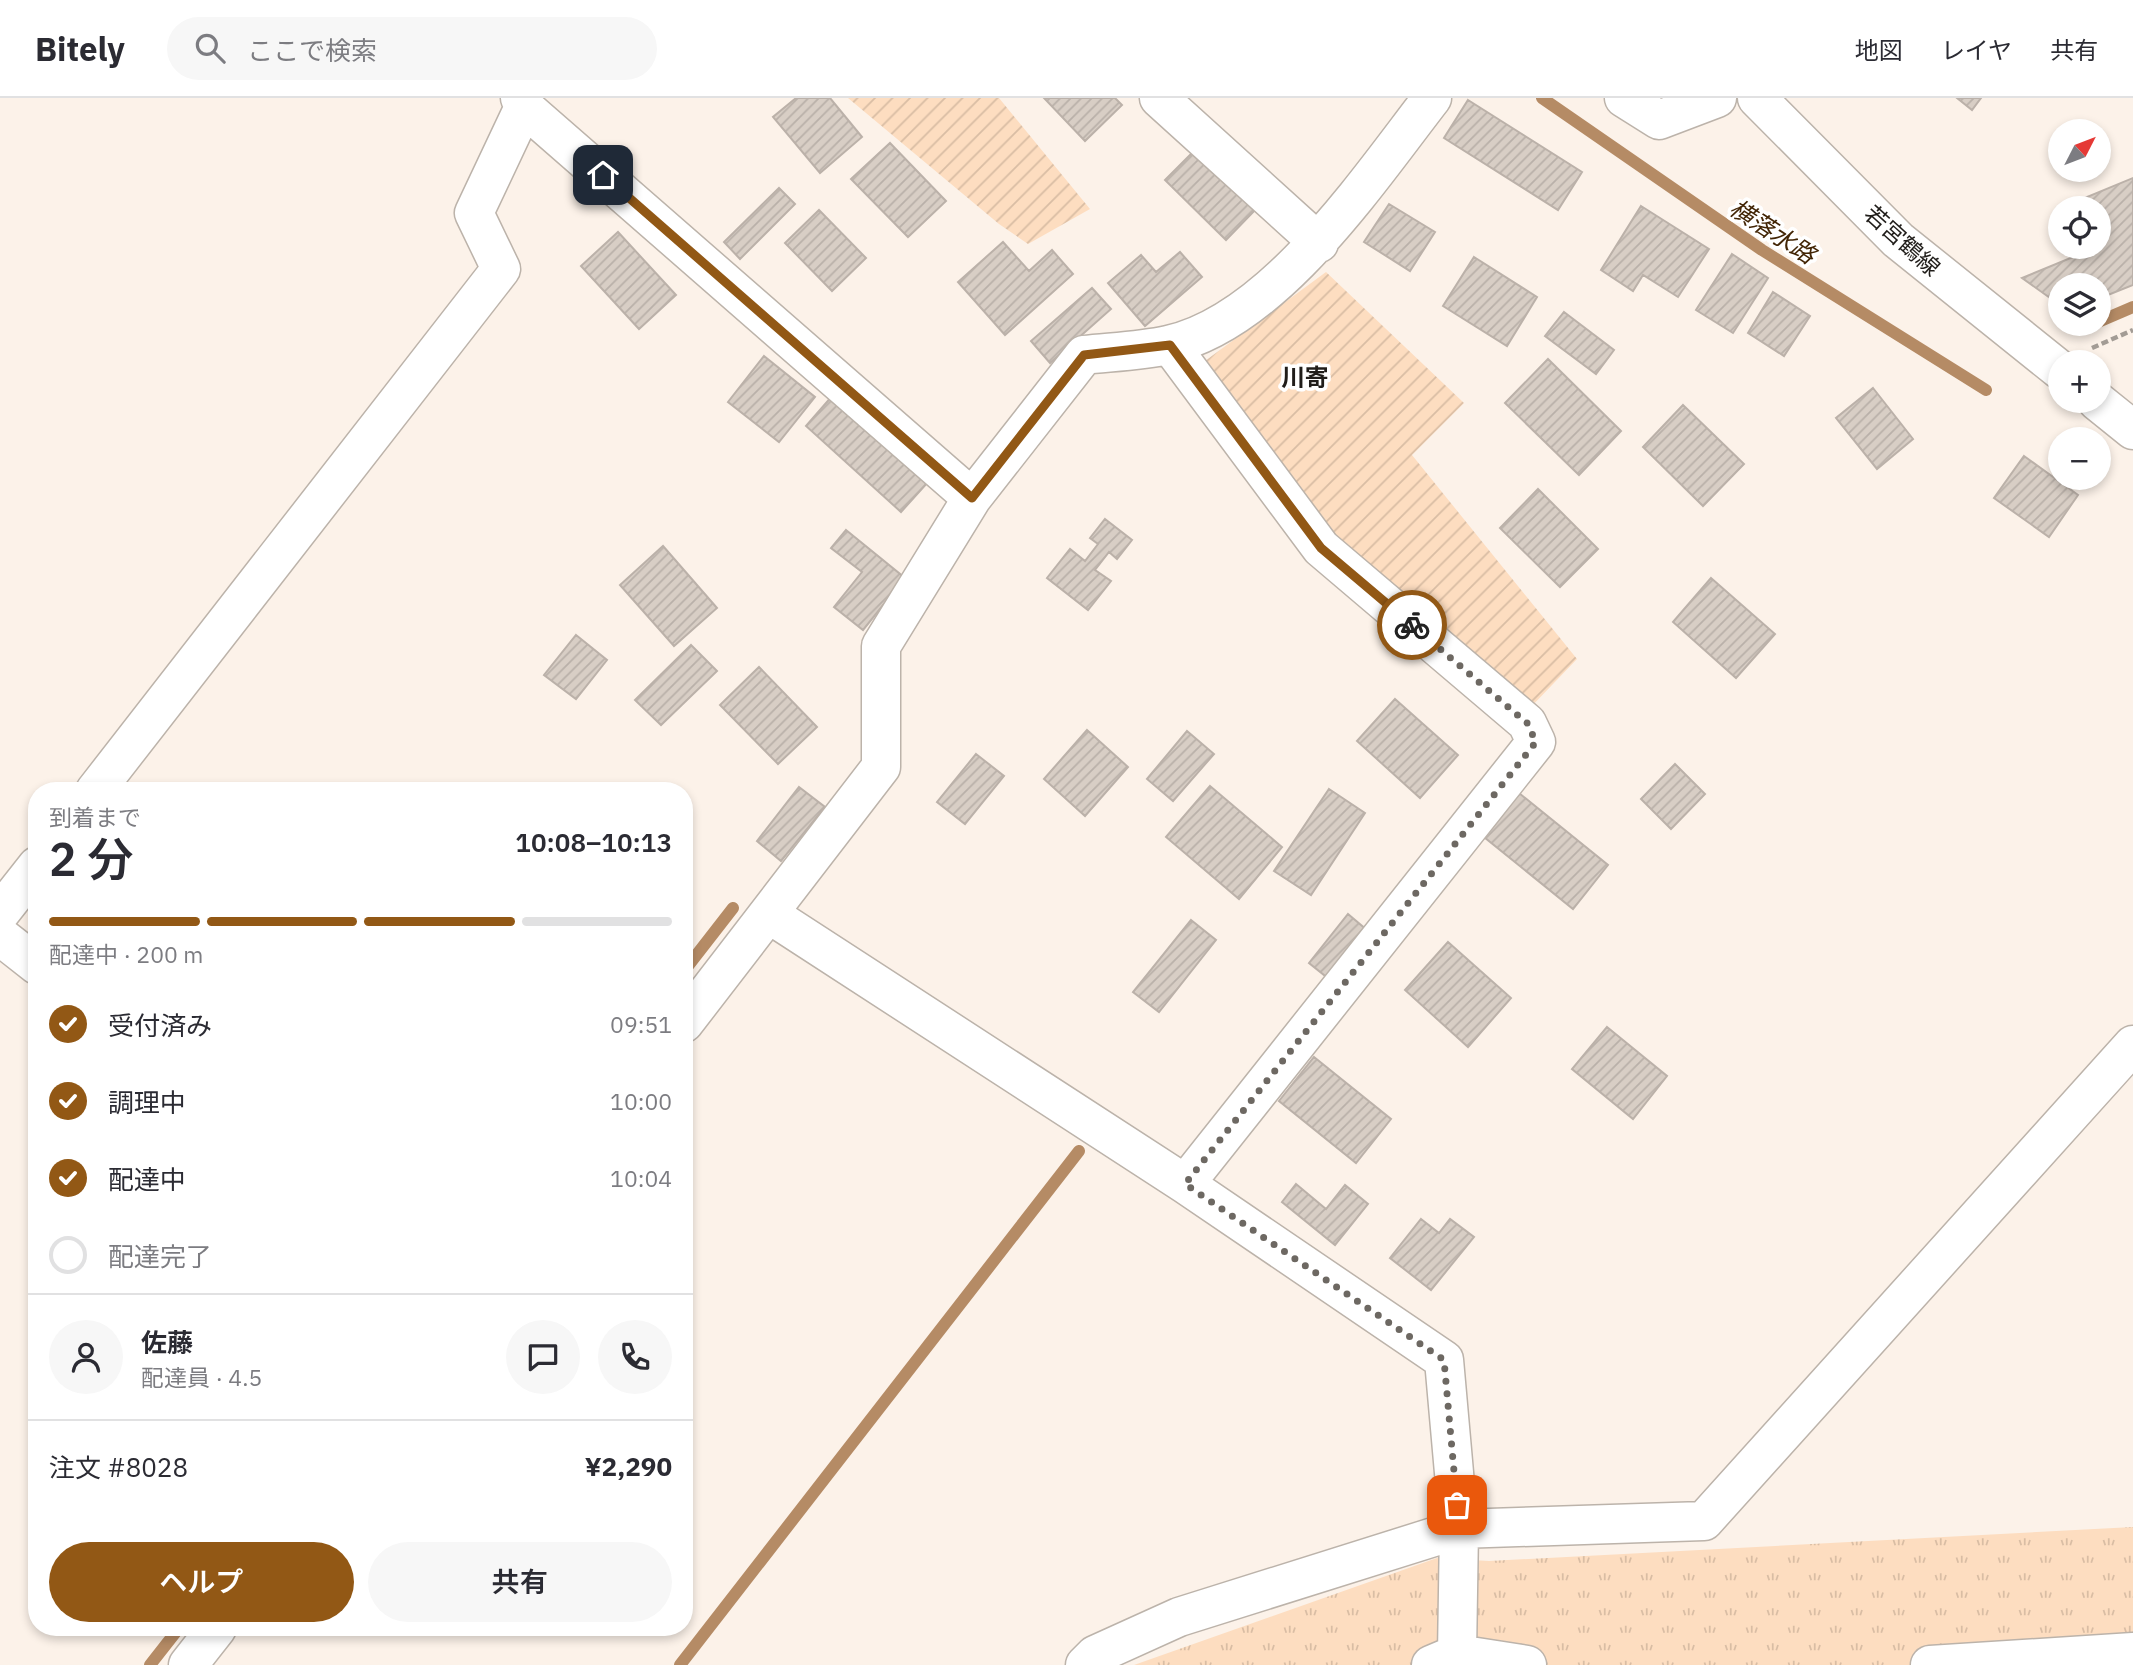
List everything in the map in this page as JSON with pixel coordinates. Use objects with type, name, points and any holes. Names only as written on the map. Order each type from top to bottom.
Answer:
[{"type":"street","points":[[1159,98],[1319,243]]},
{"type":"street","points":[[693,1011],[881,767],[881,646],[972,498],[1084,355],[1170,345],[1231,320],[1319,243],[1432,98]]},
{"type":"street","points":[[1624,98],[1659,120],[1717,98]]},
{"type":"street","name":"若宮鶴線","points":[[1757,98],[1898,240],[2056,350]]},
{"type":"street","points":[[102,782],[500,269],[474,213],[522,103],[972,498]]},
{"type":"street","points":[[1170,345],[1321,548],[1527,723],[1536,742],[1185,1184]]},
{"type":"street","points":[[2111,412],[2133,430]]},
{"type":"street","points":[[0,913],[28,877]]},
{"type":"street","points":[[769,914],[1185,1184],[1444,1360],[1459,1529],[1444,1659],[1527,1665]]},
{"type":"street","points":[[0,936],[28,958]]},
{"type":"street","points":[[1085,1665],[1095,1655],[1179,1617],[1459,1529],[1704,1521],[2133,1045]]},
{"type":"street","points":[[188,1665],[211,1636]]},
{"type":"street","points":[[1930,1665],[2133,1653]]},
{"type":"path","points":[[2094,350],[2133,330]]},
{"type":"green space","points":[[848,98],[999,98],[1090,209],[1028,244],[999,224]]},
{"type":"green space","points":[[1326,272],[1464,403],[1412,455],[1577,659],[1528,710],[1328,543],[1205,361]]},
{"type":"green space","points":[[2133,1527],[2133,1665],[1134,1665],[1437,1558],[1489,1561]]},
{"type":"building","points":[[796,98],[830,98],[862,137],[820,173],[773,117]]},
{"type":"building","points":[[1044,98],[1115,98],[1122,105],[1085,141]]},
{"type":"building","points":[[1957,98],[1981,98],[1972,110]]},
{"type":"building","points":[[1468,100],[1582,172],[1558,210],[1444,138]]},
{"type":"building","points":[[890,143],[946,201],[908,237],[851,179]]},
{"type":"building","points":[[1196,149],[1257,208],[1226,240],[1165,180]]},
{"type":"building","points":[[2133,178],[2133,285],[2111,294],[2111,273],[2048,273],[2048,296],[2022,278],[2068,259],[2111,259],[2111,196],[2089,196]]},
{"type":"building","points":[[779,188],[795,204],[740,259],[724,242]]},
{"type":"building","points":[[1389,204],[1435,232],[1410,271],[1364,242]]},
{"type":"building","points":[[1641,206],[1709,249],[1678,297],[1643,275],[1633,291],[1601,270]]},
{"type":"building","points":[[819,210],[866,258],[832,291],[785,243]]},
{"type":"building","points":[[618,232],[676,295],[639,329],[581,266]]},
{"type":"building","points":[[1003,242],[1029,271],[1052,250],[1073,274],[1005,335],[958,282]]},
{"type":"building","points":[[1180,252],[1202,277],[1145,326],[1108,283],[1141,255],[1156,272]]},
{"type":"building","points":[[1732,254],[1768,278],[1733,333],[1696,310]]},
{"type":"building","points":[[1474,257],[1537,297],[1507,346],[1443,306]]},
{"type":"building","points":[[1092,288],[1111,309],[1050,363],[1031,341]]},
{"type":"building","points":[[1773,292],[1810,316],[1784,356],[1748,333]]},
{"type":"building","points":[[1564,312],[1614,350],[1596,374],[1545,336]]},
{"type":"building","points":[[764,356],[815,397],[779,442],[728,402]]},
{"type":"building","points":[[1548,359],[1621,431],[1579,475],[1505,403]]},
{"type":"building","points":[[1873,388],[1913,439],[1877,469],[1836,418]]},
{"type":"building","points":[[833,395],[928,482],[901,512],[806,426]]},
{"type":"building","points":[[1683,405],[1744,464],[1703,506],[1643,447]]},
{"type":"building","points":[[2024,456],[2048,473],[2048,490],[2071,490],[2078,495],[2049,537],[1994,498]]},
{"type":"building","points":[[1538,489],[1598,549],[1560,587],[1500,528]]},
{"type":"building","points":[[1105,519],[1132,540],[1117,559],[1109,552],[1095,570],[1111,581],[1088,610],[1047,578],[1070,549],[1085,561],[1098,544],[1090,538]]},
{"type":"building","points":[[846,530],[905,578],[863,630],[834,607],[862,572],[831,548]]},
{"type":"building","points":[[663,546],[717,608],[674,646],[620,585]]},
{"type":"building","points":[[1711,578],[1775,634],[1736,678],[1673,622]]},
{"type":"building","points":[[576,635],[607,660],[576,699],[544,675]]},
{"type":"building","points":[[691,645],[717,671],[661,725],[635,700]]},
{"type":"building","points":[[759,667],[817,727],[778,764],[720,705]]},
{"type":"building","points":[[1395,699],[1458,755],[1420,798],[1357,741]]},
{"type":"building","points":[[1087,730],[1128,767],[1085,816],[1044,779]]},
{"type":"building","points":[[1187,731],[1214,754],[1173,801],[1147,779]]},
{"type":"building","points":[[976,754],[1004,776],[965,824],[937,802]]},
{"type":"building","points":[[1675,764],[1705,794],[1671,829],[1641,799]]},
{"type":"building","points":[[1210,786],[1282,847],[1239,899],[1166,837]]},
{"type":"building","points":[[799,787],[825,807],[781,861],[757,841]]},
{"type":"building","points":[[1329,789],[1365,813],[1311,895],[1274,871]]},
{"type":"building","points":[[1519,793],[1608,865],[1573,909],[1484,837]]},
{"type":"building","points":[[1348,914],[1368,931],[1329,979],[1309,963]]},
{"type":"building","points":[[1191,920],[1216,940],[1159,1012],[1133,992]]},
{"type":"building","points":[[1448,942],[1511,998],[1468,1047],[1405,990]]},
{"type":"building","points":[[1607,1027],[1667,1076],[1633,1119],[1572,1069]]},
{"type":"building","points":[[1314,1057],[1391,1119],[1356,1163],[1279,1101]]},
{"type":"building","points":[[1296,1184],[1326,1209],[1345,1185],[1368,1204],[1335,1245],[1282,1202]]},
{"type":"building","points":[[1421,1219],[1439,1233],[1450,1219],[1474,1237],[1431,1290],[1390,1258]]},
{"type":"waterway","name":"横落水路","points":[[1542,98],[1762,250],[1986,390]]},
{"type":"waterway","name":"横落水路","points":[[2111,316],[2133,307]]},
{"type":"waterway","points":[[693,959],[733,908]]},
{"type":"waterway","points":[[680,1665],[1079,1151]]},
{"type":"waterway","points":[[150,1665],[173,1636]]},
{"type":"way so far","points":[[1412,625],[1527,723],[1536,742],[1185,1184],[1444,1360],[1457,1505]]},
{"type":"district","name":"川寄","points":[[1305,377]]},
{"type":"route","points":[[603,175],[972,498],[1084,355],[1170,345],[1321,548],[1412,625]]}]
